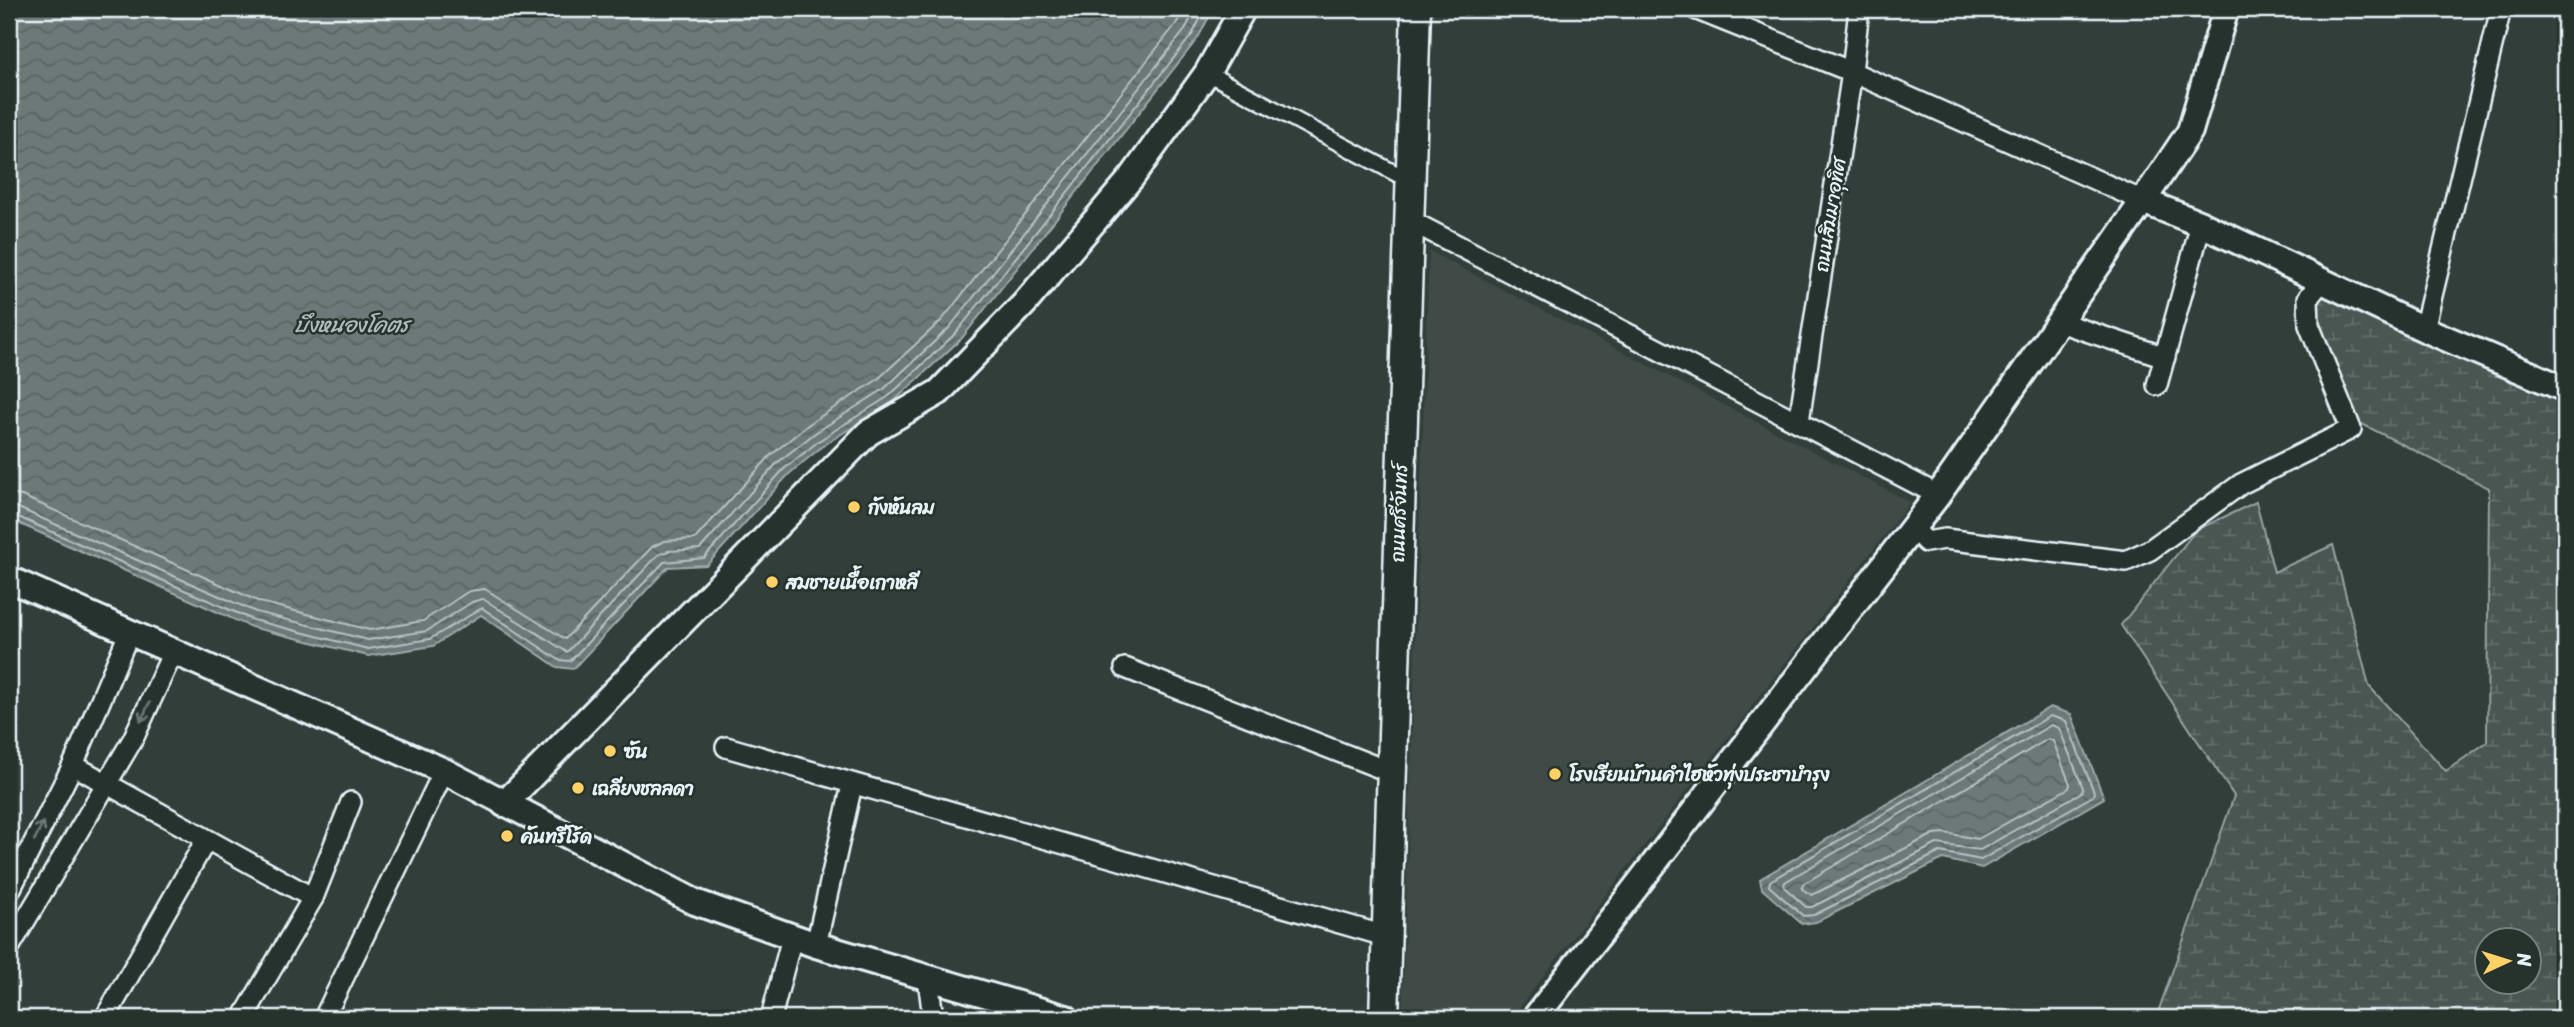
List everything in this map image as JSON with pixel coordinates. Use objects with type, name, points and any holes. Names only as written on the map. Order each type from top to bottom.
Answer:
[{"type":"main road","name":"ถนนศรีจันทร์","points":[[1384,1018],[1416,9]]},
{"type":"street","points":[[504,804],[868,433],[939,392],[1024,304],[1132,177],[1207,73],[1243,9]]},
{"type":"street","points":[[1695,9],[1852,72],[2201,224],[2424,329],[2565,390]]},
{"type":"street","name":"ถนนสิมมาอุทิศ","points":[[1799,421],[1852,72],[1859,9]]},
{"type":"street","points":[[1535,1018],[1938,495],[2143,201],[2190,131],[2225,9]]},
{"type":"street","points":[[2424,329],[2501,9]]},
{"type":"street","points":[[1207,73],[1410,181]]},
{"type":"street","points":[[1409,220],[1938,495]]},
{"type":"street","points":[[2157,384],[2201,224]]},
{"type":"street","points":[[1913,528],[1926,542],[1945,539],[2126,561],[2150,550],[2241,484],[2351,429],[2309,325],[2308,298],[2321,282]]},
{"type":"street","points":[[2059,322],[2165,357]]},
{"type":"street","points":[[9,579],[444,771],[695,902],[816,945],[1066,1018]]},
{"type":"street","points":[[9,892],[73,765],[130,631]]},
{"type":"street","points":[[9,948],[105,782],[133,739],[174,650]]},
{"type":"street","points":[[1125,668],[1390,772]]},
{"type":"street","points":[[726,747],[1385,936]]},
{"type":"street","points":[[73,765],[313,898]]},
{"type":"street","points":[[324,1018],[444,771]]},
{"type":"street","points":[[816,945],[852,785]]},
{"type":"street","points":[[243,1018],[313,898],[351,802]]},
{"type":"street","points":[[105,1018],[206,840]]},
{"type":"street","points":[[771,1018],[792,937]]},
{"type":"street","points":[[928,978],[933,1018]]},
{"type":"shaded area","name":"โรงเรียนบ้านคำไฮหัวทุ่งประชาบำรุง","points":[[1429,251],[1910,502],[1511,1018],[1402,1018]]},
{"type":"green space","points":[[2321,293],[2565,398],[2565,1018],[2156,1018],[2234,796],[2121,625],[2196,530],[2256,502],[2274,572],[2333,545],[2369,686],[2446,771],[2487,742],[2489,488],[2360,423],[2316,321],[2313,299]]},
{"type":"water","name":"บึงหนองโคตร","points":[[9,9],[1213,9],[1198,38],[962,338],[894,401],[824,445],[789,474],[707,565],[668,567],[573,669],[557,667],[481,615],[433,646],[368,656],[251,627],[9,519]]},
{"type":"water","points":[[2050,707],[2071,714],[2104,798],[1982,868],[1943,859],[1816,922],[1802,924],[1762,889],[1760,879]]},
{"type":"place","name":"กังหันลม","points":[[854,507]]},
{"type":"place","name":"สมชายเนื้อเกาหลี","points":[[772,582]]},
{"type":"place","name":"ซัน","points":[[610,751]]},
{"type":"place","name":"โรงเรียนบ้านคำไฮหัวทุ่งประชาบำรุง","points":[[1555,774]]},
{"type":"place","name":"เฉลียงชลลดา","points":[[578,788]]},
{"type":"place","name":"คันทรีโร้ด","points":[[507,836]]}]
